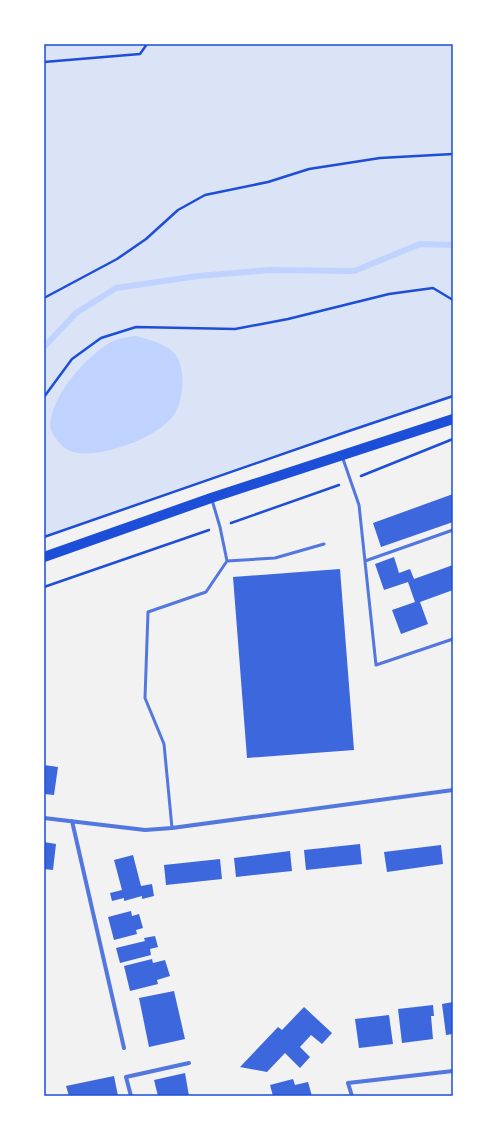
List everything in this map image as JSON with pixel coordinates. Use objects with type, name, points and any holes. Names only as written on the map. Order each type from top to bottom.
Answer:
[{"type":"main road","points":[[44,557],[211,498],[453,419]]},
{"type":"street","points":[[44,818],[144,830],[172,828],[453,790]]},
{"type":"street","points":[[72,821],[124,1048]]},
{"type":"street","points":[[131,1096],[126,1077],[189,1063]]},
{"type":"street","points":[[352,1096],[348,1083],[453,1071]]},
{"type":"lane","points":[[342,455],[359,505],[376,666],[453,639]]},
{"type":"lane","points":[[172,828],[164,744],[145,698],[148,612],[206,592],[226,562],[220,526],[211,498]]},
{"type":"lane","points":[[365,561],[453,530]]},
{"type":"lane","points":[[226,562],[275,558],[324,544]]},
{"type":"path","points":[[44,62],[140,54],[147,44]]},
{"type":"path","points":[[44,298],[116,258],[146,239],[178,210],[205,195],[268,182],[309,169],[380,158],[453,154]]},
{"type":"path","points":[[44,396],[72,359],[101,338],[136,327],[235,329],[288,319],[389,294],[432,288],[453,300]]},
{"type":"path","points":[[44,537],[453,396]]},
{"type":"path","points":[[44,587],[351,480],[453,439]]},
{"type":"shaded area","points":[[44,44],[453,44],[453,398],[346,432],[44,537]]},
{"type":"water","points":[[136,336],[156,342],[166,347],[178,358],[182,373],[182,390],[179,405],[175,413],[156,431],[118,448],[104,452],[90,453],[78,453],[68,450],[62,446],[51,430],[51,418],[55,405],[62,392],[81,367],[103,347],[116,340]]},
{"type":"building","points":[[453,494],[453,522],[381,547],[373,523]]},
{"type":"building","points":[[394,557],[399,573],[410,569],[414,579],[453,565],[453,590],[420,602],[428,624],[401,634],[392,610],[415,602],[408,582],[384,590],[375,564]]},
{"type":"building","points":[[340,569],[354,750],[247,758],[233,577]]},
{"type":"building","points":[[44,765],[58,767],[54,795],[44,794]]},
{"type":"building","points":[[44,842],[56,844],[53,870],[44,869]]},
{"type":"building","points":[[360,844],[362,864],[306,870],[304,850]]},
{"type":"building","points":[[441,845],[443,864],[387,872],[384,852]]},
{"type":"building","points":[[290,851],[292,871],[236,877],[234,858]]},
{"type":"building","points":[[133,855],[141,886],[152,884],[154,896],[142,899],[142,896],[124,901],[124,898],[112,901],[110,893],[122,890],[114,860]]},
{"type":"building","points":[[220,859],[222,879],[166,885],[164,865]]},
{"type":"building","points":[[131,911],[132,916],[139,914],[143,928],[136,930],[137,934],[114,940],[108,917]]},
{"type":"building","points":[[155,936],[158,947],[150,949],[151,955],[120,963],[116,948],[145,941],[144,938]]},
{"type":"building","points":[[152,959],[153,963],[165,960],[170,976],[157,980],[158,984],[130,991],[124,966]]},
{"type":"building","points":[[174,991],[185,1039],[149,1047],[139,998]]},
{"type":"building","points":[[453,1002],[453,1034],[446,1035],[442,1004]]},
{"type":"building","points":[[433,1005],[434,1016],[431,1016],[433,1039],[402,1043],[398,1009]]},
{"type":"building","points":[[304,1007],[332,1033],[322,1044],[311,1035],[300,1047],[310,1057],[300,1068],[285,1053],[267,1072],[240,1067],[278,1027],[282,1030]]},
{"type":"building","points":[[389,1015],[393,1044],[359,1048],[355,1019]]},
{"type":"building","points":[[185,1073],[189,1096],[158,1096],[154,1080]]},
{"type":"building","points":[[114,1076],[118,1096],[69,1096],[66,1086]]},
{"type":"building","points":[[293,1079],[295,1085],[308,1082],[312,1096],[273,1096],[270,1085]]},
{"type":"waterway","points":[[44,347],[76,313],[116,288],[198,276],[270,270],[354,271],[420,244],[453,245]]}]
